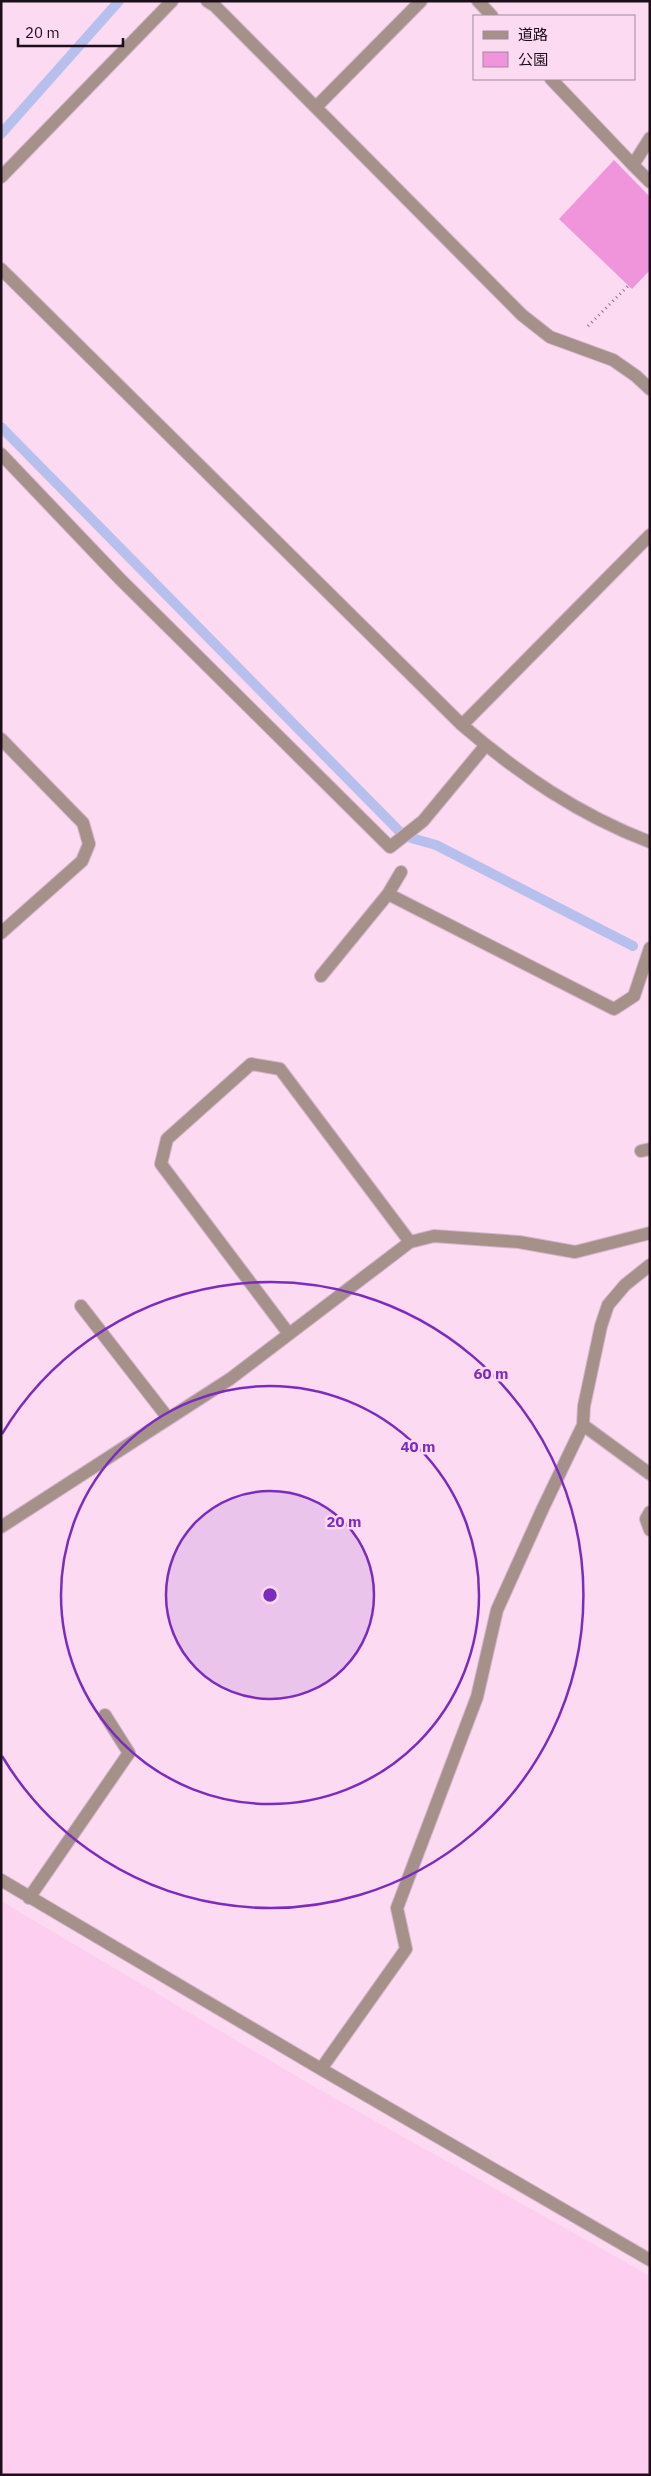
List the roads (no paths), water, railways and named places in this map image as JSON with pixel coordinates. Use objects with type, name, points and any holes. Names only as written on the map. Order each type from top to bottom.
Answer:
[{"type":"street","points":[[1,177],[172,1]]},
{"type":"street","points":[[208,1],[522,315],[550,337],[612,360],[636,376],[650,389]]},
{"type":"street","points":[[316,107],[421,1]]},
{"type":"street","points":[[478,1],[491,15]]},
{"type":"street","points":[[552,80],[650,182]]},
{"type":"street","points":[[633,165],[650,138]]},
{"type":"street","points":[[1,268],[462,725],[524,775],[568,803],[611,827],[650,842]]},
{"type":"street","points":[[1,454],[120,579],[390,847],[422,821],[486,745]]},
{"type":"street","points":[[462,725],[650,535]]},
{"type":"street","points":[[1,739],[83,823],[89,844],[82,861],[1,934]]},
{"type":"street","points":[[321,976],[388,894],[401,872]]},
{"type":"street","points":[[388,894],[614,1009],[634,996],[650,948]]},
{"type":"street","points":[[288,1334],[161,1164],[167,1139],[251,1064],[280,1069],[410,1242]]},
{"type":"street","points":[[1,1527],[230,1379],[410,1242],[434,1236],[519,1242],[575,1252],[650,1234]]},
{"type":"street","points":[[321,2069],[406,1949],[398,1908],[477,1697],[497,1610],[542,1508],[583,1425],[584,1406],[601,1326],[608,1305],[624,1286],[650,1265]]},
{"type":"street","points":[[80,1306],[168,1418]]},
{"type":"street","points":[[583,1425],[650,1474]]},
{"type":"street","points":[[650,1512],[646,1519],[650,1530]]},
{"type":"street","points":[[30,1898],[129,1753],[105,1715]]},
{"type":"street","points":[[1,1880],[650,2260]]},
{"type":"waterway","points":[[1,134],[119,1]]},
{"type":"waterway","points":[[1,427],[404,836],[436,845],[633,946]]}]
